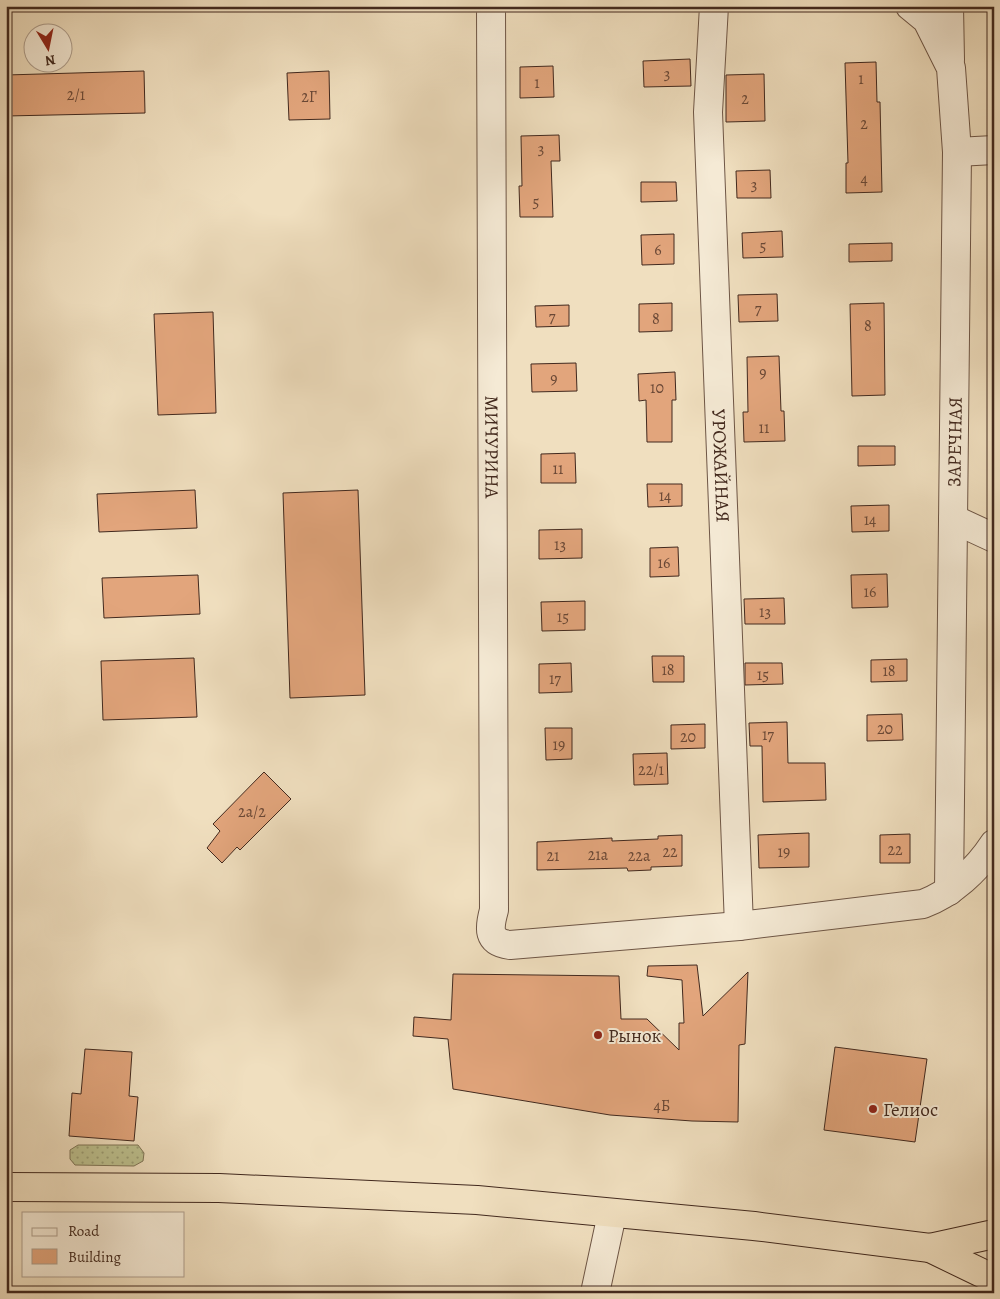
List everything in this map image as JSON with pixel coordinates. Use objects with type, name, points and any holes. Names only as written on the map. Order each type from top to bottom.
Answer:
[{"type":"highway","points":[[6,1187],[219,1188],[477,1200],[754,1226],[930,1248],[994,1279]]},
{"type":"highway","points":[[930,1248],[994,1234]]},
{"type":"street","name":"МИЧУРИНА","points":[[491,6],[494,887],[494,910],[490,923],[491,933],[494,940],[501,944],[510,944],[739,926]]},
{"type":"street","name":"УРОЖАЙНАЯ","points":[[714,6],[708,112],[739,926]]},
{"type":"street","name":"ЗАРЕЧНАЯ","points":[[910,6],[927,20],[951,68],[957,152],[949,891]]},
{"type":"street","points":[[949,6],[951,68]]},
{"type":"street","points":[[957,152],[994,150]]},
{"type":"street","points":[[953,519],[994,538]]},
{"type":"street","points":[[739,926],[923,904],[940,898],[949,891],[985,857],[994,844]]},
{"type":"street","points":[[595,1293],[612,1214]]},
{"type":"green space","points":[[78,1145],[138,1145],[144,1153],[143,1161],[134,1166],[75,1165],[70,1159],[70,1150]]},
{"type":"building","points":[[690,59],[691,86],[644,87],[643,61]]},
{"type":"building","points":[[876,62],[877,102],[880,102],[882,192],[846,193],[846,163],[848,163],[845,63]]},
{"type":"building","points":[[553,66],[554,97],[520,98],[520,67]]},
{"type":"building","points":[[144,71],[145,113],[6,116],[6,75]]},
{"type":"building","points":[[329,71],[330,119],[289,120],[287,73]]},
{"type":"building","points":[[764,74],[765,121],[726,122],[726,75]]},
{"type":"building","points":[[559,135],[560,161],[551,161],[553,217],[520,217],[519,186],[522,186],[521,136]]},
{"type":"building","points":[[770,170],[771,198],[737,198],[736,171]]},
{"type":"building","points":[[641,182],[676,182],[677,201],[641,202]]},
{"type":"building","points":[[782,231],[783,257],[743,258],[742,233]]},
{"type":"building","points":[[674,234],[674,264],[642,265],[641,235]]},
{"type":"building","points":[[892,243],[892,261],[849,262],[849,244]]},
{"type":"building","points":[[777,294],[778,321],[739,322],[738,295]]},
{"type":"building","points":[[672,303],[672,331],[639,332],[639,304]]},
{"type":"building","points":[[884,303],[885,395],[852,396],[850,304]]},
{"type":"building","points":[[569,305],[569,326],[536,327],[535,306]]},
{"type":"building","points":[[213,312],[216,413],[158,415],[154,314]]},
{"type":"building","points":[[779,356],[781,411],[784,411],[785,441],[744,442],[743,412],[748,412],[747,357]]},
{"type":"building","points":[[576,363],[577,391],[532,392],[531,364]]},
{"type":"building","points":[[675,372],[676,400],[672,400],[672,442],[647,442],[646,400],[639,401],[638,374]]},
{"type":"building","points":[[858,446],[895,446],[895,465],[858,466]]},
{"type":"building","points":[[575,453],[576,483],[541,483],[541,454]]},
{"type":"building","points":[[647,484],[682,484],[682,506],[648,507]]},
{"type":"building","points":[[195,490],[197,528],[99,532],[97,494]]},
{"type":"building","points":[[358,490],[365,695],[290,698],[283,493]]},
{"type":"building","points":[[889,505],[889,531],[852,532],[851,506]]},
{"type":"building","points":[[582,529],[582,558],[539,559],[539,530]]},
{"type":"building","points":[[678,547],[679,576],[650,577],[650,548]]},
{"type":"building","points":[[887,574],[888,607],[852,608],[851,575]]},
{"type":"building","points":[[198,575],[200,614],[104,618],[102,578]]},
{"type":"building","points":[[784,598],[785,624],[745,624],[744,599]]},
{"type":"building","points":[[585,601],[585,630],[542,631],[541,602]]},
{"type":"building","points":[[652,656],[684,656],[684,682],[653,682]]},
{"type":"building","points":[[194,658],[197,717],[103,720],[101,661]]},
{"type":"building","points":[[907,659],[907,681],[871,682],[871,660]]},
{"type":"building","points":[[571,663],[572,692],[539,693],[539,664]]},
{"type":"building","points":[[745,663],[782,663],[783,684],[745,685]]},
{"type":"building","points":[[902,714],[903,740],[867,741],[867,715]]},
{"type":"building","points":[[787,722],[788,763],[825,763],[826,800],[763,802],[762,746],[750,746],[749,723]]},
{"type":"building","points":[[705,724],[705,748],[671,749],[671,725]]},
{"type":"building","points":[[545,728],[572,728],[572,759],[546,760]]},
{"type":"building","points":[[667,753],[668,784],[634,785],[633,754]]},
{"type":"building","points":[[264,772],[291,799],[240,850],[237,847],[222,863],[207,848],[220,831],[213,824]]},
{"type":"building","points":[[809,833],[809,867],[759,868],[758,835]]},
{"type":"building","points":[[910,834],[910,863],[880,863],[880,835]]},
{"type":"building","points":[[682,835],[682,866],[651,867],[651,870],[628,871],[627,868],[537,870],[537,842],[612,838],[612,841],[658,839],[658,836]]},
{"type":"building","name":"Рынок","points":[[697,965],[703,1016],[748,972],[745,1044],[739,1045],[738,1122],[692,1121],[610,1115],[453,1089],[448,1039],[413,1036],[414,1017],[451,1020],[453,974],[619,976],[621,1019],[647,1019],[679,1050],[679,1023],[684,1023],[682,980],[647,976],[648,966]]},
{"type":"building","points":[[835,1047],[927,1059],[915,1142],[824,1130]]},
{"type":"building","points":[[85,1049],[132,1052],[129,1096],[138,1097],[134,1141],[69,1136],[72,1093],[81,1094]]},
{"type":"place","name":"Рынок","points":[[598,1035]]},
{"type":"place","name":"Гелиос","points":[[873,1109]]}]
